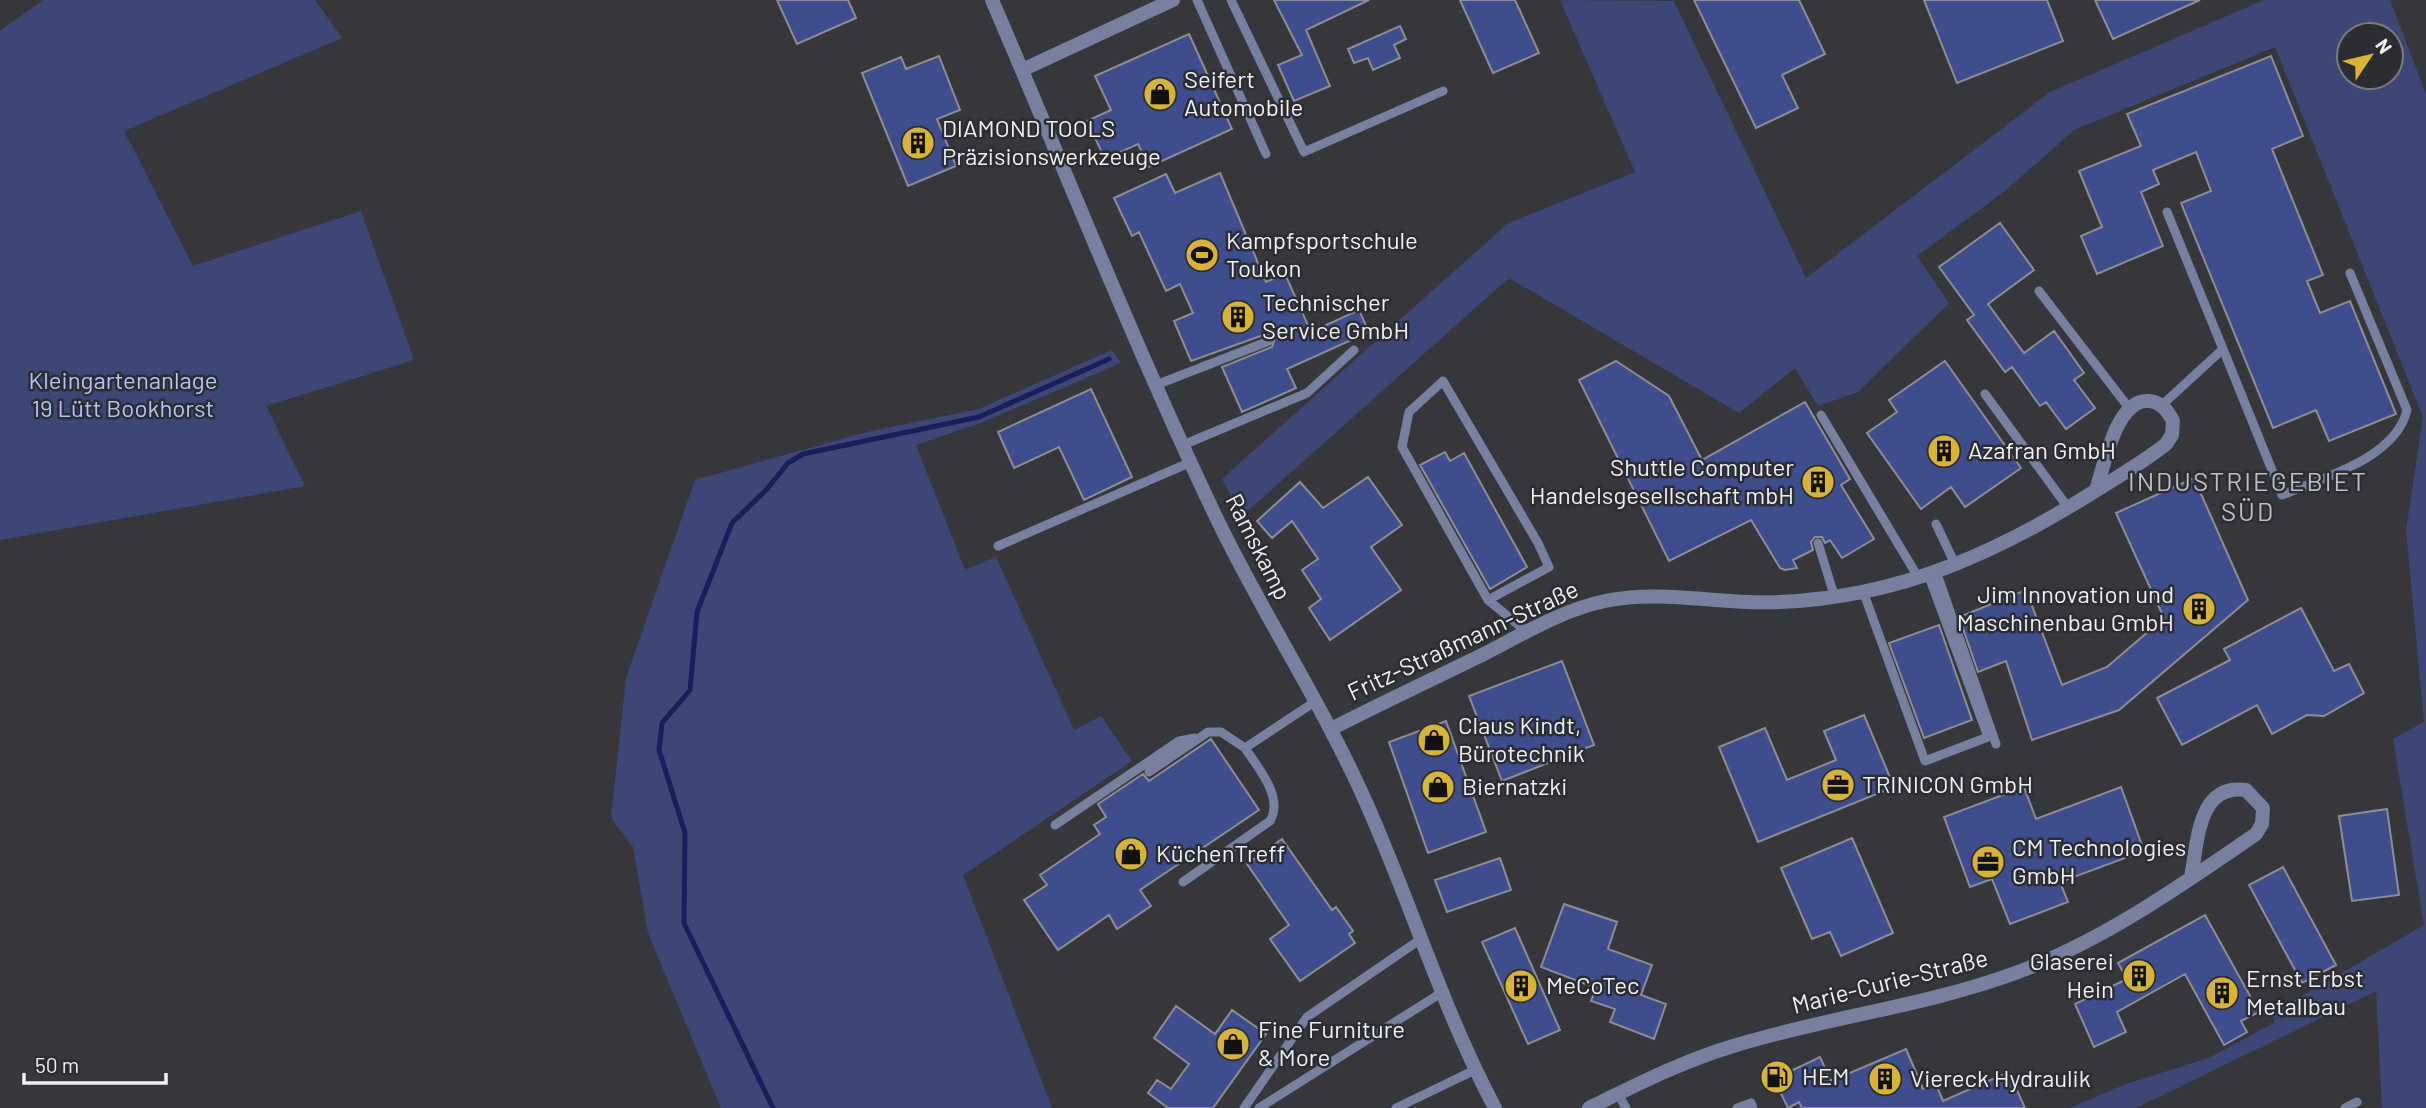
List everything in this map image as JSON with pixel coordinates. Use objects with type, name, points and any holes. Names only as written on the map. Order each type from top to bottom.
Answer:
[{"type":"street","name":"Ramskamp","points":[[992,0],[1183,445],[1243,573],[1316,701],[1361,790],[1441,993],[1495,1108]]},
{"type":"street","points":[[1022,70],[1173,0]]},
{"type":"street","points":[[2096,490],[2118,423],[2129,408],[2146,401],[2162,405]]},
{"type":"street","name":"Fritz-Straßmann-Straße","points":[[1331,729],[1561,615],[1607,600],[1651,597],[1775,603],[1835,598],[1864,594],[1955,564],[2022,536],[2068,509],[2169,441],[2173,421],[2162,405]]},
{"type":"street","name":"Marie-Curie-Straße","points":[[1589,1108],[1679,1064],[1733,1046],[1955,993],[2018,972],[2101,932],[2191,877],[2256,834],[2262,824],[2263,808],[2246,790],[2229,790],[2210,801],[2204,812],[2191,877]]},
{"type":"lane","points":[[1197,0],[1266,154]]},
{"type":"lane","points":[[1231,0],[1304,152],[1443,91]]},
{"type":"lane","points":[[2166,212],[2282,495],[2368,459],[2404,424],[2407,410],[2350,273]]},
{"type":"lane","points":[[2039,291],[2129,408]]},
{"type":"lane","points":[[1156,385],[1269,341]]},
{"type":"lane","points":[[2162,405],[2223,349]]},
{"type":"lane","points":[[1183,445],[1307,393],[1354,350]]},
{"type":"lane","points":[[1488,600],[1549,566],[1443,381],[1409,412],[1402,447],[1488,600],[1527,632]]},
{"type":"lane","points":[[1985,394],[2068,509]]},
{"type":"lane","points":[[1821,415],[1927,574],[1996,744]]},
{"type":"lane","points":[[998,546],[1191,462]]},
{"type":"lane","points":[[1936,524],[1955,564]]},
{"type":"lane","points":[[1818,544],[1835,598]]},
{"type":"lane","points":[[1864,594],[1925,761],[1988,737],[1927,574]]},
{"type":"lane","points":[[1245,748],[1316,701]]},
{"type":"lane","points":[[1149,772],[1200,737],[1215,730],[1245,748],[1266,781],[1275,802],[1275,813],[1270,821],[1183,882]]},
{"type":"lane","points":[[1055,825],[1179,741],[1200,737]]},
{"type":"lane","points":[[1244,1108],[1307,1017],[1421,939]]},
{"type":"lane","points":[[1259,1108],[1441,993]]},
{"type":"lane","points":[[1396,1108],[1475,1070]]},
{"type":"lane","points":[[1618,1094],[1626,1108]]},
{"type":"lane","points":[[2345,1108],[2357,1102]]},
{"type":"lane","points":[[1737,1108],[1751,1103],[1754,1108]]},
{"type":"green space","name":"Kleingartenanlage 19 Lütt Bookhorst","points":[[43,0],[315,0],[342,38],[124,131],[193,266],[361,211],[414,360],[266,406],[305,486],[0,540],[0,31]]},
{"type":"green space","points":[[1560,0],[1674,1],[1806,278],[2050,92],[2264,0],[2390,0],[2398,21],[2335,21],[2335,91],[2405,91],[2405,39],[2426,94],[2426,1108],[2382,1108],[2376,991],[2136,1108],[2070,1108],[2126,1084],[2209,1058],[2275,1022],[2271,1014],[2424,925],[2393,739],[2424,722],[2406,530],[2423,417],[2275,47],[2074,130],[2005,191],[1917,256],[1949,303],[1858,392],[1818,406],[1795,368],[1739,413],[1509,278],[1242,516],[1222,479],[1507,224],[1635,172]]},
{"type":"green space","points":[[1112,350],[1121,363],[983,422],[916,445],[965,570],[996,557],[1074,730],[1101,716],[1132,761],[963,875],[1052,1108],[721,1108],[648,933],[633,847],[611,818],[626,678],[695,480],[867,432],[979,409]]},
{"type":"building","points":[[777,0],[848,0],[856,18],[797,44]]},
{"type":"building","points":[[1274,0],[1369,0],[1306,30],[1330,86],[1294,101],[1278,65],[1302,55]]},
{"type":"building","points":[[1460,0],[1515,0],[1539,53],[1493,73]]},
{"type":"building","points":[[1694,0],[1799,0],[1825,54],[1782,75],[1798,108],[1756,128]]},
{"type":"building","points":[[1924,0],[2047,0],[2063,41],[1957,83]]},
{"type":"building","points":[[2095,0],[2200,0],[2113,39]]},
{"type":"building","points":[[1400,26],[1406,39],[1394,45],[1400,58],[1373,70],[1368,58],[1354,63],[1348,49]]},
{"type":"building","points":[[1189,34],[1232,129],[1149,167],[1138,144],[1105,159],[1087,121],[1111,110],[1095,76]]},
{"type":"building","name":"DIAMOND TOOLS Präzisionswerkzeuge","points":[[939,56],[960,110],[937,119],[956,166],[908,186],[862,73],[901,57],[906,69]]},
{"type":"building","points":[[2271,56],[2303,136],[2272,149],[2323,275],[2307,281],[2320,313],[2350,301],[2396,414],[2329,441],[2316,410],[2273,428],[2181,203],[2211,191],[2196,152],[2153,170],[2159,184],[2141,192],[2163,246],[2097,274],[2081,236],[2102,227],[2079,171],[2141,146],[2127,114]]},
{"type":"building","points":[[1220,173],[1266,282],[1285,274],[1311,332],[1359,310],[1369,332],[1287,369],[1296,388],[1242,412],[1222,367],[1272,347],[1275,338],[1266,334],[1191,361],[1174,321],[1193,313],[1180,284],[1166,291],[1139,232],[1132,236],[1114,198],[1166,174],[1175,193]]},
{"type":"building","points":[[2000,223],[2034,270],[1988,304],[2024,353],[2054,331],[2084,373],[2074,380],[2095,408],[2066,429],[2046,402],[2040,406],[2012,367],[2005,372],[1967,320],[1974,315],[1939,267]]},
{"type":"building","points":[[1616,361],[1669,396],[1702,460],[1805,402],[1850,479],[1841,485],[1874,539],[1842,558],[1830,540],[1825,543],[1822,537],[1815,537],[1811,542],[1813,550],[1793,560],[1797,568],[1785,570],[1780,568],[1751,520],[1669,561],[1579,380]]},
{"type":"building","name":"Azafran GmbH","points":[[1945,361],[2021,468],[1965,507],[1951,487],[1921,509],[1867,433],[1897,412],[1889,400]]},
{"type":"building","points":[[1091,389],[1132,477],[1084,500],[1059,447],[1014,468],[998,432]]},
{"type":"building","points":[[1445,452],[1450,461],[1464,453],[1527,567],[1490,589],[1420,465]]},
{"type":"building","points":[[1368,477],[1402,525],[1371,547],[1401,590],[1330,640],[1309,608],[1321,599],[1302,570],[1318,559],[1292,521],[1272,538],[1257,521],[1300,482],[1323,508]]},
{"type":"building","name":"Jim Innovation und Maschinenbau GmbH","points":[[2194,478],[2248,600],[2119,710],[2032,740],[2006,661],[1978,672],[1959,617],[2026,590],[2062,685],[2107,667],[2164,618],[2116,513]]},
{"type":"building","points":[[2301,608],[2334,671],[2349,664],[2364,693],[2324,716],[2307,715],[2272,734],[2257,705],[2182,745],[2157,698],[2230,660],[2224,649]]},
{"type":"building","points":[[1939,625],[1972,720],[1924,738],[1889,643]]},
{"type":"building","points":[[1562,661],[1594,745],[1502,781],[1469,696]]},
{"type":"building","points":[[1864,715],[1894,787],[1758,842],[1719,747],[1765,728],[1787,780],[1836,760],[1824,731]]},
{"type":"building","name":"Biernatzki","points":[[1446,721],[1486,832],[1428,853],[1389,742]]},
{"type":"building","name":"KüchenTreff","points":[[1211,739],[1259,810],[1140,890],[1151,906],[1117,929],[1109,915],[1058,950],[1024,900],[1047,885],[1040,875],[1100,834],[1094,825],[1106,817],[1098,804],[1143,774],[1149,781]]},
{"type":"building","points":[[2024,787],[2036,819],[2121,787],[2144,851],[2060,882],[2068,902],[2010,924],[1992,879],[1970,887],[1944,817]]},
{"type":"building","points":[[2387,809],[2399,895],[2352,901],[2339,816]]},
{"type":"building","points":[[1852,838],[1893,933],[1841,956],[1830,932],[1812,939],[1781,868]]},
{"type":"building","points":[[1282,839],[1332,910],[1336,907],[1353,931],[1349,934],[1355,943],[1300,981],[1270,939],[1289,925],[1247,864]]},
{"type":"building","points":[[1500,858],[1511,890],[1447,912],[1435,880]]},
{"type":"building","points":[[2283,867],[2336,965],[2302,983],[2249,885]]},
{"type":"building","points":[[1564,904],[1617,922],[1608,949],[1652,965],[1641,995],[1666,1004],[1654,1039],[1610,1022],[1615,1009],[1591,1001],[1596,988],[1541,967]]},
{"type":"building","points":[[2205,915],[2259,1012],[2241,1021],[2247,1032],[2224,1045],[2185,974],[2117,1012],[2126,1032],[2094,1047],[2075,1004],[2127,979],[2118,963]]},
{"type":"building","name":"MeCoTec","points":[[1515,928],[1560,1030],[1528,1044],[1482,942]]},
{"type":"building","points":[[1176,1006],[1215,1034],[1232,1010],[1266,1034],[1213,1108],[1168,1108],[1148,1093],[1157,1080],[1171,1089],[1189,1064],[1154,1038]]},
{"type":"building","name":"Viereck Hydraulik","points":[[1906,1049],[1923,1089],[1936,1084],[1943,1101],[2009,1072],[2025,1108],[1802,1108],[1799,1102],[1788,1108],[1774,1079],[1820,1057],[1831,1081]]},
{"type":"waterway","points":[[773,1108],[684,923],[685,833],[659,750],[662,723],[690,690],[697,612],[732,523],[767,489],[788,463],[803,454],[979,417],[1109,359]]},
{"type":"place","name":"Seifert Automobile","points":[[1160,94]]},
{"type":"place","name":"DIAMOND TOOLS Präzisionswerkzeuge","points":[[918,143]]},
{"type":"place","name":"Kampfsportschule Toukon","points":[[1202,255]]},
{"type":"place","name":"Technischer Service GmbH","points":[[1238,317]]},
{"type":"place","name":"Azafran GmbH","points":[[1944,451]]},
{"type":"place","name":"Shuttle Computer Handelsgesellschaft mbH","points":[[1818,482]]},
{"type":"place","name":"Jim Innovation und Maschinenbau GmbH","points":[[2199,609]]},
{"type":"place","name":"Claus Kindt, Bürotechnik","points":[[1434,740]]},
{"type":"place","name":"TRINICON GmbH","points":[[1838,785]]},
{"type":"place","name":"Biernatzki","points":[[1438,787]]},
{"type":"place","name":"KüchenTreff","points":[[1131,854]]},
{"type":"place","name":"CM Technologies GmbH","points":[[1988,862]]},
{"type":"place","name":"Glaserei Hein","points":[[2139,976]]},
{"type":"place","name":"MeCoTec","points":[[1521,986]]},
{"type":"place","name":"Ernst Erbst Metallbau","points":[[2222,993]]},
{"type":"place","name":"Fine Furniture & More","points":[[1233,1044]]},
{"type":"place","name":"HEM","points":[[1777,1077]]},
{"type":"place","name":"Viereck Hydraulik","points":[[1885,1079]]},
{"type":"district","name":"INDUSTRIEGEBIET SÜD","points":[[2248,497]]}]
